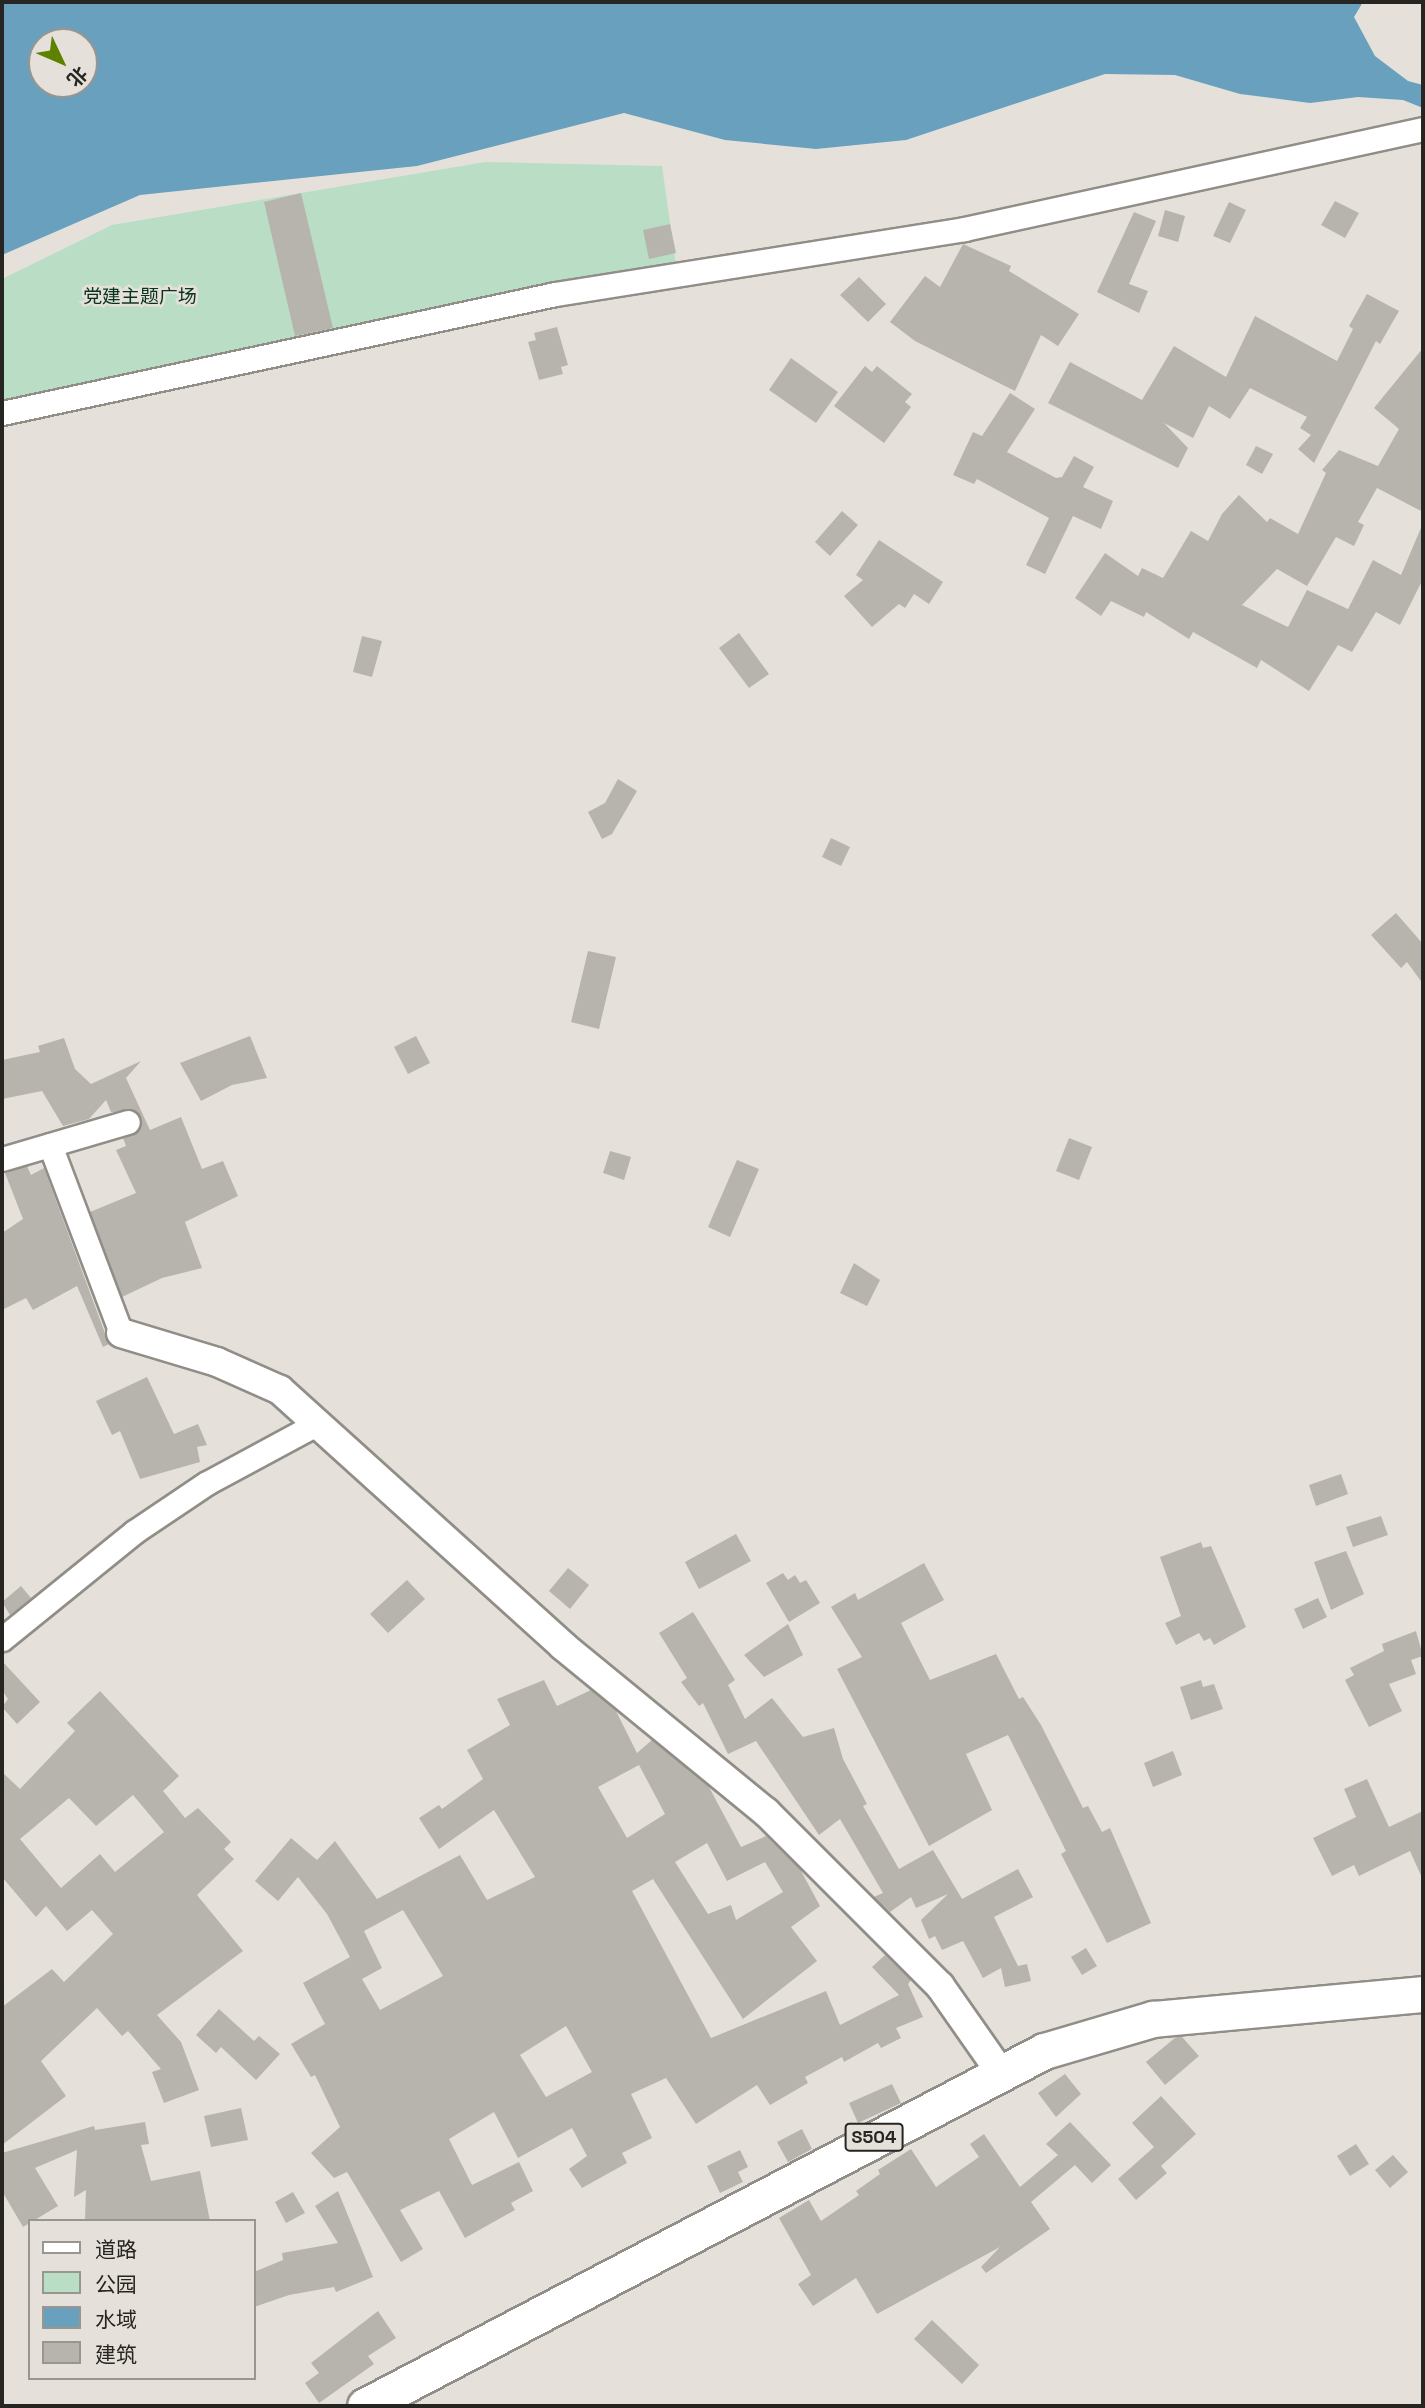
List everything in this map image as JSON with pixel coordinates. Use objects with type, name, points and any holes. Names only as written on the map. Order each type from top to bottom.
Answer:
[{"type":"main road","name":"S504","points":[[365,2406],[1044,2051],[1153,2019],[1423,1994]]},
{"type":"street","points":[[2,412],[555,294],[964,229],[1423,130]]},
{"type":"street","points":[[2,1159],[128,1122]]},
{"type":"street","points":[[50,1144],[121,1334],[217,1362],[280,1390],[563,1646],[766,1812],[940,1986],[1001,2073]]},
{"type":"street","points":[[2,1639],[134,1532],[207,1483],[316,1424]]},
{"type":"green space","name":"党建主题广场","points":[[485,162],[662,166],[676,265],[2,403],[2,279],[112,225]]},
{"type":"water","points":[[2,2],[1363,2],[1354,17],[1375,56],[1408,81],[1423,85],[1423,108],[1403,100],[1358,97],[1310,103],[1240,94],[1175,75],[1105,74],[906,140],[816,149],[725,140],[624,113],[417,166],[140,195],[2,255]]},
{"type":"building","points":[[301,193],[333,328],[295,336],[264,202]]},
{"type":"building","points":[[1335,201],[1359,213],[1345,238],[1321,225]]},
{"type":"building","points":[[1229,202],[1246,210],[1230,243],[1213,236]]},
{"type":"building","points":[[1165,210],[1185,216],[1178,242],[1158,236]]},
{"type":"building","points":[[1134,212],[1156,221],[1129,284],[1148,291],[1139,313],[1097,292]]},
{"type":"building","points":[[670,224],[676,253],[649,259],[643,230]]},
{"type":"building","points":[[963,244],[1011,266],[1009,271],[1079,314],[1058,346],[1041,335],[1015,391],[915,341],[890,322],[925,276],[940,287]]},
{"type":"building","points":[[859,277],[886,304],[868,322],[840,295]]},
{"type":"building","points":[[1367,294],[1399,311],[1380,344],[1376,341],[1314,463],[1298,449],[1311,435],[1300,428],[1307,417],[1250,388],[1230,419],[1209,406],[1193,438],[1164,423],[1188,448],[1178,468],[1048,403],[1070,362],[1142,400],[1174,346],[1226,377],[1255,316],[1337,361],[1353,329],[1349,326]]},
{"type":"building","points":[[557,327],[568,365],[561,367],[563,374],[539,380],[528,342],[536,340],[534,333]]},
{"type":"building","points":[[1423,348],[1423,512],[1377,488],[1358,522],[1364,525],[1354,546],[1336,537],[1307,586],[1277,569],[1242,605],[1288,627],[1307,590],[1348,609],[1373,560],[1401,575],[1423,523],[1423,579],[1400,625],[1376,612],[1352,652],[1338,645],[1309,691],[1261,660],[1257,668],[1193,632],[1189,639],[1146,612],[1144,617],[1111,601],[1101,616],[1075,598],[1105,553],[1138,576],[1142,568],[1163,578],[1191,531],[1208,541],[1222,514],[1239,495],[1267,522],[1270,518],[1298,534],[1326,473],[1322,470],[1339,450],[1378,466],[1399,429],[1374,408]]},
{"type":"building","points":[[791,358],[838,392],[816,423],[769,390]]},
{"type":"building","points":[[865,366],[872,372],[877,366],[912,394],[905,402],[911,407],[884,443],[834,406]]},
{"type":"building","points":[[1010,393],[1035,409],[1007,452],[1056,478],[1062,477],[1074,456],[1094,467],[1083,487],[1113,501],[1101,529],[1073,516],[1045,574],[1026,565],[1049,518],[977,479],[974,484],[953,475],[973,432],[982,436]]},
{"type":"building","points":[[1256,446],[1273,454],[1262,474],[1246,465]]},
{"type":"building","points":[[842,511],[858,525],[830,556],[815,542]]},
{"type":"building","points":[[879,540],[943,582],[929,604],[914,594],[905,608],[899,604],[872,627],[844,596],[863,580],[856,575]]},
{"type":"building","points":[[739,633],[769,674],[749,688],[719,648]]},
{"type":"building","points":[[362,636],[382,641],[372,677],[353,672]]},
{"type":"building","points":[[618,779],[637,791],[612,834],[602,839],[588,812],[605,803]]},
{"type":"building","points":[[831,838],[850,847],[841,866],[822,857]]},
{"type":"building","points":[[1396,913],[1423,944],[1423,984],[1407,962],[1401,968],[1371,935]]},
{"type":"building","points":[[588,951],[616,957],[599,1029],[571,1022]]},
{"type":"building","points":[[250,1036],[267,1078],[232,1085],[201,1101],[180,1063]]},
{"type":"building","points":[[416,1036],[430,1063],[408,1074],[394,1047]]},
{"type":"building","points":[[64,1038],[75,1069],[91,1084],[141,1061],[126,1078],[150,1130],[181,1117],[202,1169],[223,1161],[238,1196],[185,1222],[202,1268],[162,1278],[122,1297],[90,1212],[136,1193],[116,1150],[126,1146],[123,1138],[141,1126],[137,1111],[111,1112],[106,1100],[89,1119],[63,1126],[42,1091],[2,1099],[2,1060],[40,1052],[38,1046]]},
{"type":"building","points":[[1069,1138],[1092,1147],[1079,1180],[1056,1171]]},
{"type":"building","points":[[610,1151],[631,1157],[624,1180],[603,1173]]},
{"type":"building","points":[[737,1160],[759,1169],[730,1237],[708,1227]]},
{"type":"building","points":[[27,1166],[31,1175],[44,1168],[109,1344],[103,1347],[77,1286],[33,1310],[26,1298],[2,1310],[2,1233],[23,1219],[5,1173]]},
{"type":"building","points":[[854,1263],[880,1280],[867,1306],[840,1293]]},
{"type":"building","points":[[147,1377],[174,1434],[198,1424],[207,1445],[197,1447],[200,1462],[140,1479],[120,1431],[112,1435],[96,1401]]},
{"type":"building","points":[[1341,1474],[1348,1494],[1316,1506],[1309,1485]]},
{"type":"building","points":[[1381,1516],[1388,1535],[1353,1547],[1346,1527]]},
{"type":"building","points":[[736,1534],[751,1561],[699,1589],[685,1562]]},
{"type":"building","points":[[1201,1542],[1203,1548],[1211,1546],[1246,1627],[1214,1645],[1210,1638],[1204,1641],[1199,1633],[1176,1645],[1165,1623],[1181,1616],[1160,1557]]},
{"type":"building","points":[[1346,1551],[1364,1594],[1331,1610],[1314,1562]]},
{"type":"building","points":[[924,1563],[944,1600],[901,1623],[930,1680],[996,1654],[1019,1699],[1023,1697],[1041,1725],[1083,1808],[1088,1806],[1102,1832],[1110,1828],[1151,1923],[1107,1943],[1061,1854],[1066,1851],[1008,1735],[966,1754],[992,1810],[929,1846],[837,1669],[862,1657],[831,1607],[855,1593],[858,1600]]},
{"type":"building","points":[[568,1568],[589,1585],[570,1609],[549,1591]]},
{"type":"building","points":[[783,1573],[788,1580],[795,1575],[800,1583],[806,1580],[820,1603],[789,1622],[766,1583]]},
{"type":"building","points":[[407,1580],[425,1599],[388,1633],[370,1614]]},
{"type":"building","points":[[21,1586],[31,1598],[10,1615],[2,1602]]},
{"type":"building","points":[[1318,1598],[1327,1617],[1303,1629],[1294,1609]]},
{"type":"building","points":[[693,1612],[735,1680],[728,1685],[745,1719],[772,1698],[803,1737],[834,1728],[843,1759],[867,1804],[863,1806],[899,1869],[933,1850],[962,1899],[1018,1869],[1033,1897],[994,1917],[1018,1966],[1027,1964],[1031,1981],[1005,1987],[1001,1968],[983,1978],[963,1941],[942,1950],[935,1936],[929,1939],[921,1920],[948,1894],[916,1908],[911,1897],[890,1912],[874,1897],[883,1893],[840,1819],[819,1835],[756,1741],[728,1754],[703,1703],[699,1706],[681,1682],[687,1678],[659,1633]]},
{"type":"building","points":[[788,1624],[803,1655],[764,1677],[744,1655]]},
{"type":"building","points":[[1416,1631],[1423,1656],[1411,1660],[1416,1674],[1389,1684],[1402,1711],[1369,1727],[1345,1680],[1354,1675],[1350,1668],[1384,1651],[1382,1644]]},
{"type":"building","points":[[2,1661],[40,1702],[17,1724],[2,1707],[8,1699],[2,1690]]},
{"type":"building","points":[[544,1680],[557,1706],[591,1690],[616,1711],[637,1753],[652,1740],[709,1787],[741,1847],[766,1836],[800,1869],[820,1906],[791,1927],[817,1961],[743,2019],[653,1879],[632,1891],[711,2038],[826,1991],[840,2025],[899,1995],[872,1967],[885,1955],[911,1980],[908,1984],[923,2017],[896,2028],[901,2038],[881,2048],[878,2043],[844,2062],[842,2057],[805,2077],[808,2083],[770,2105],[757,2085],[696,2124],[666,2078],[631,2094],[652,2138],[622,2153],[627,2163],[582,2188],[569,2169],[587,2156],[572,2128],[518,2158],[494,2112],[449,2139],[472,2185],[519,2162],[533,2191],[511,2203],[515,2210],[465,2238],[439,2191],[400,2210],[423,2249],[401,2262],[347,2172],[334,2178],[311,2153],[340,2127],[315,2075],[311,2077],[291,2044],[325,2024],[303,1983],[350,1957],[327,1914],[298,1877],[278,1901],[255,1881],[291,1838],[317,1860],[335,1841],[377,1899],[460,1855],[487,1900],[535,1877],[494,1810],[439,1849],[419,1818],[439,1805],[442,1809],[483,1779],[467,1750],[510,1725],[497,1699]],"holes":[[[639,1765],[665,1814],[627,1838],[598,1787]],[[707,1843],[727,1881],[765,1862],[783,1892],[736,1920],[731,1905],[708,1914],[675,1862]],[[403,1910],[443,1976],[380,2010],[362,1979],[382,1968],[364,1931]],[[566,2026],[592,2072],[546,2097],[520,2055]]]},
{"type":"building","points":[[1201,1680],[1203,1687],[1214,1684],[1223,1709],[1191,1720],[1180,1687]]},
{"type":"building","points":[[100,1691],[179,1776],[163,1791],[185,1818],[198,1808],[231,1842],[224,1849],[234,1859],[197,1895],[243,1951],[157,2015],[181,2042],[199,2090],[164,2103],[152,2072],[161,2069],[128,2031],[122,2036],[97,2008],[41,2061],[66,2096],[2,2145],[2,2007],[52,1969],[64,1982],[113,1934],[92,1910],[67,1931],[46,1906],[36,1917],[2,1877],[2,1772],[20,1789],[75,1731],[67,1723]],"holes":[[[133,1795],[164,1832],[115,1872],[100,1854],[61,1888],[20,1839],[69,1798],[96,1826]]]},
{"type":"building","points":[[1173,1751],[1182,1775],[1153,1787],[1144,1763]]},
{"type":"building","points":[[1367,1779],[1389,1827],[1423,1811],[1423,1880],[1410,1851],[1359,1876],[1354,1865],[1332,1876],[1313,1838],[1356,1817],[1344,1789]]},
{"type":"building","points":[[1086,1948],[1097,1966],[1082,1975],[1071,1957]]},
{"type":"building","points":[[219,2009],[254,2041],[259,2036],[280,2054],[256,2080],[221,2047],[216,2053],[196,2035]]},
{"type":"building","points":[[1176,2037],[1182,2037],[1199,2056],[1165,2085],[1146,2062]]},
{"type":"building","points":[[1065,2074],[1081,2094],[1056,2117],[1038,2093]]},
{"type":"building","points":[[892,2084],[901,2103],[858,2123],[849,2103]]},
{"type":"building","points":[[1161,2096],[1196,2134],[1161,2166],[1167,2173],[1136,2200],[1118,2179],[1154,2147],[1132,2123]]},
{"type":"building","points":[[241,2108],[248,2140],[211,2147],[204,2116]]},
{"type":"building","points":[[145,2122],[149,2144],[141,2145],[151,2181],[200,2171],[210,2219],[85,2219],[86,2190],[74,2197],[77,2150],[35,2168],[58,2206],[36,2219],[28,2219],[28,2224],[23,2227],[2,2191],[2,2153],[94,2126],[95,2130]]},
{"type":"building","points":[[1070,2122],[1111,2165],[1092,2183],[1075,2165],[1031,2202],[1050,2229],[986,2273],[981,2267],[1000,2247],[877,2314],[856,2278],[813,2306],[798,2284],[811,2275],[779,2218],[809,2200],[821,2221],[859,2195],[856,2191],[880,2174],[878,2170],[911,2149],[936,2187],[979,2157],[970,2144],[984,2134],[1020,2187],[1058,2155],[1046,2144]]},
{"type":"building","points":[[802,2129],[812,2149],[788,2162],[777,2142]]},
{"type":"building","points":[[1356,2144],[1369,2164],[1350,2176],[1337,2156]]},
{"type":"building","points":[[740,2150],[748,2167],[738,2172],[743,2182],[720,2193],[707,2166]]},
{"type":"building","points":[[1393,2155],[1408,2172],[1390,2188],[1375,2170]]},
{"type":"building","points":[[338,2191],[373,2277],[336,2292],[334,2287],[289,2295],[256,2306],[256,2271],[283,2260],[282,2253],[338,2243],[315,2206]]},
{"type":"building","points":[[293,2192],[305,2213],[286,2223],[275,2202]]},
{"type":"building","points":[[378,2311],[396,2338],[368,2356],[374,2364],[319,2403],[305,2383],[319,2373],[311,2363]]},
{"type":"building","points":[[932,2320],[979,2365],[962,2384],[914,2339]]}]
